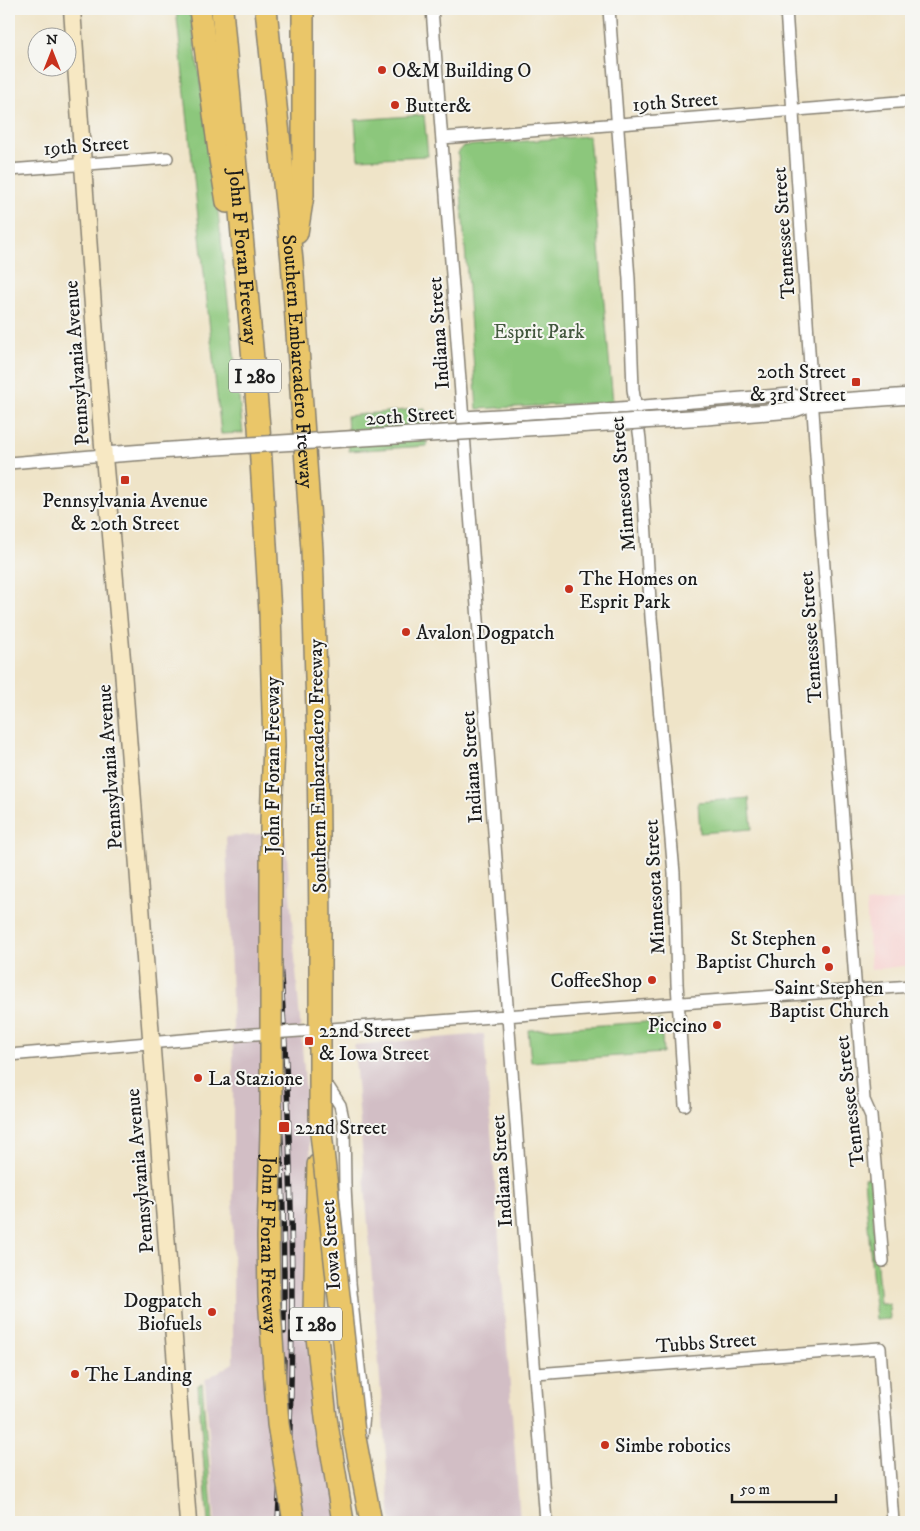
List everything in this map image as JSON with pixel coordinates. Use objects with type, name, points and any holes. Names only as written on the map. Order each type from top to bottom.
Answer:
[{"type":"highway","points":[[200,9],[220,159],[253,358]]},
{"type":"highway","name":"John F Foran Freeway","points":[[222,9],[253,358],[268,555],[274,745],[271,820],[269,1297],[278,1424],[294,1522]]},
{"type":"highway","name":"Southern Embarcadero Freeway","points":[[266,9],[292,261],[312,550],[318,741],[320,931],[320,1124],[314,1310],[326,1418],[343,1522]]},
{"type":"highway","points":[[292,261],[303,195],[303,9]]},
{"type":"highway","points":[[320,1124],[354,1433],[371,1522]]},
{"type":"highway","points":[[273,1364],[281,1522]]},
{"type":"main road","name":"Pennsylvania Avenue","points":[[72,9],[104,455],[123,670],[188,1522]]},
{"type":"street","name":"Indiana Street","points":[[432,9],[546,1522]]},
{"type":"street","name":"Minnesota Street","points":[[608,9],[629,279],[632,389],[640,438],[651,616],[674,873],[677,984],[685,1105]]},
{"type":"street","name":"Tennessee Street","points":[[786,9],[812,403],[864,1100],[871,1116],[883,1261]]},
{"type":"street","name":"19th Street","points":[[442,138],[911,101]]},
{"type":"street","name":"19th Street","points":[[9,170],[167,158]]},
{"type":"street","name":"20th Street","points":[[463,417],[635,407],[791,394],[812,403]]},
{"type":"street","name":"20th Street","points":[[9,463],[200,448],[706,417],[792,410],[812,403],[911,396]]},
{"type":"street","points":[[9,1055],[241,1035],[911,986]]},
{"type":"street","name":"Iowa Street","points":[[320,1030],[329,1088],[340,1105],[344,1123],[350,1283],[364,1414],[359,1462],[366,1522]]},
{"type":"street","name":"Tubbs Street","points":[[536,1374],[880,1348],[893,1522]]},
{"type":"shaded area","points":[[285,832],[340,1522],[215,1522],[205,1380],[233,1363],[233,1026],[226,837]]},
{"type":"shaded area","points":[[911,899],[911,965],[871,970],[866,903]]},
{"type":"shaded area","points":[[484,1034],[520,1522],[391,1522],[354,1045]]},
{"type":"green space","points":[[176,9],[190,9],[217,203],[243,433],[221,434]]},
{"type":"green space","points":[[424,115],[428,156],[358,159],[355,120]]},
{"type":"green space","name":"Esprit Park","points":[[589,136],[613,402],[477,409],[458,153],[464,146]]},
{"type":"green space","points":[[425,408],[427,446],[349,451],[347,416]]},
{"type":"green space","points":[[749,798],[752,829],[700,833],[698,802]]},
{"type":"green space","points":[[661,1021],[663,1053],[531,1062],[528,1030]]},
{"type":"green space","points":[[870,1177],[880,1304],[889,1304],[890,1319],[876,1320],[864,1178]]},
{"type":"green space","points":[[202,1384],[213,1522],[208,1522],[198,1385]]},
{"type":"railway","points":[[272,859],[284,1024],[291,1190],[292,1356],[286,1522]]},
{"type":"railway","points":[[263,860],[279,1096],[284,1332]]},
{"type":"railway","points":[[282,1422],[284,1359]]},
{"type":"railway","points":[[278,1522],[281,1457]]},
{"type":"place","name":"O&M Building O","points":[[382,70]]},
{"type":"place","name":"Butter&","points":[[395,105]]},
{"type":"place","name":"20th Street & 3rd Street","points":[[856,382]]},
{"type":"place","name":"Pennsylvania Avenue & 20th Street","points":[[125,480]]},
{"type":"place","name":"The Homes on Esprit Park","points":[[569,589]]},
{"type":"place","name":"Avalon Dogpatch","points":[[406,632]]},
{"type":"place","name":"St Stephen Baptist Church","points":[[826,950]]},
{"type":"place","name":"Saint Stephen Baptist Church","points":[[829,967]]},
{"type":"place","name":"CoffeeShop","points":[[652,980]]},
{"type":"place","name":"Piccino","points":[[717,1025]]},
{"type":"place","name":"22nd Street & Iowa Street","points":[[309,1041]]},
{"type":"place","name":"La Stazione","points":[[198,1078]]},
{"type":"place","name":"22nd Street","points":[[284,1127]]},
{"type":"place","name":"Dogpatch Biofuels","points":[[212,1312]]},
{"type":"place","name":"The Landing","points":[[75,1374]]},
{"type":"place","name":"Simbe robotics","points":[[605,1445]]}]
